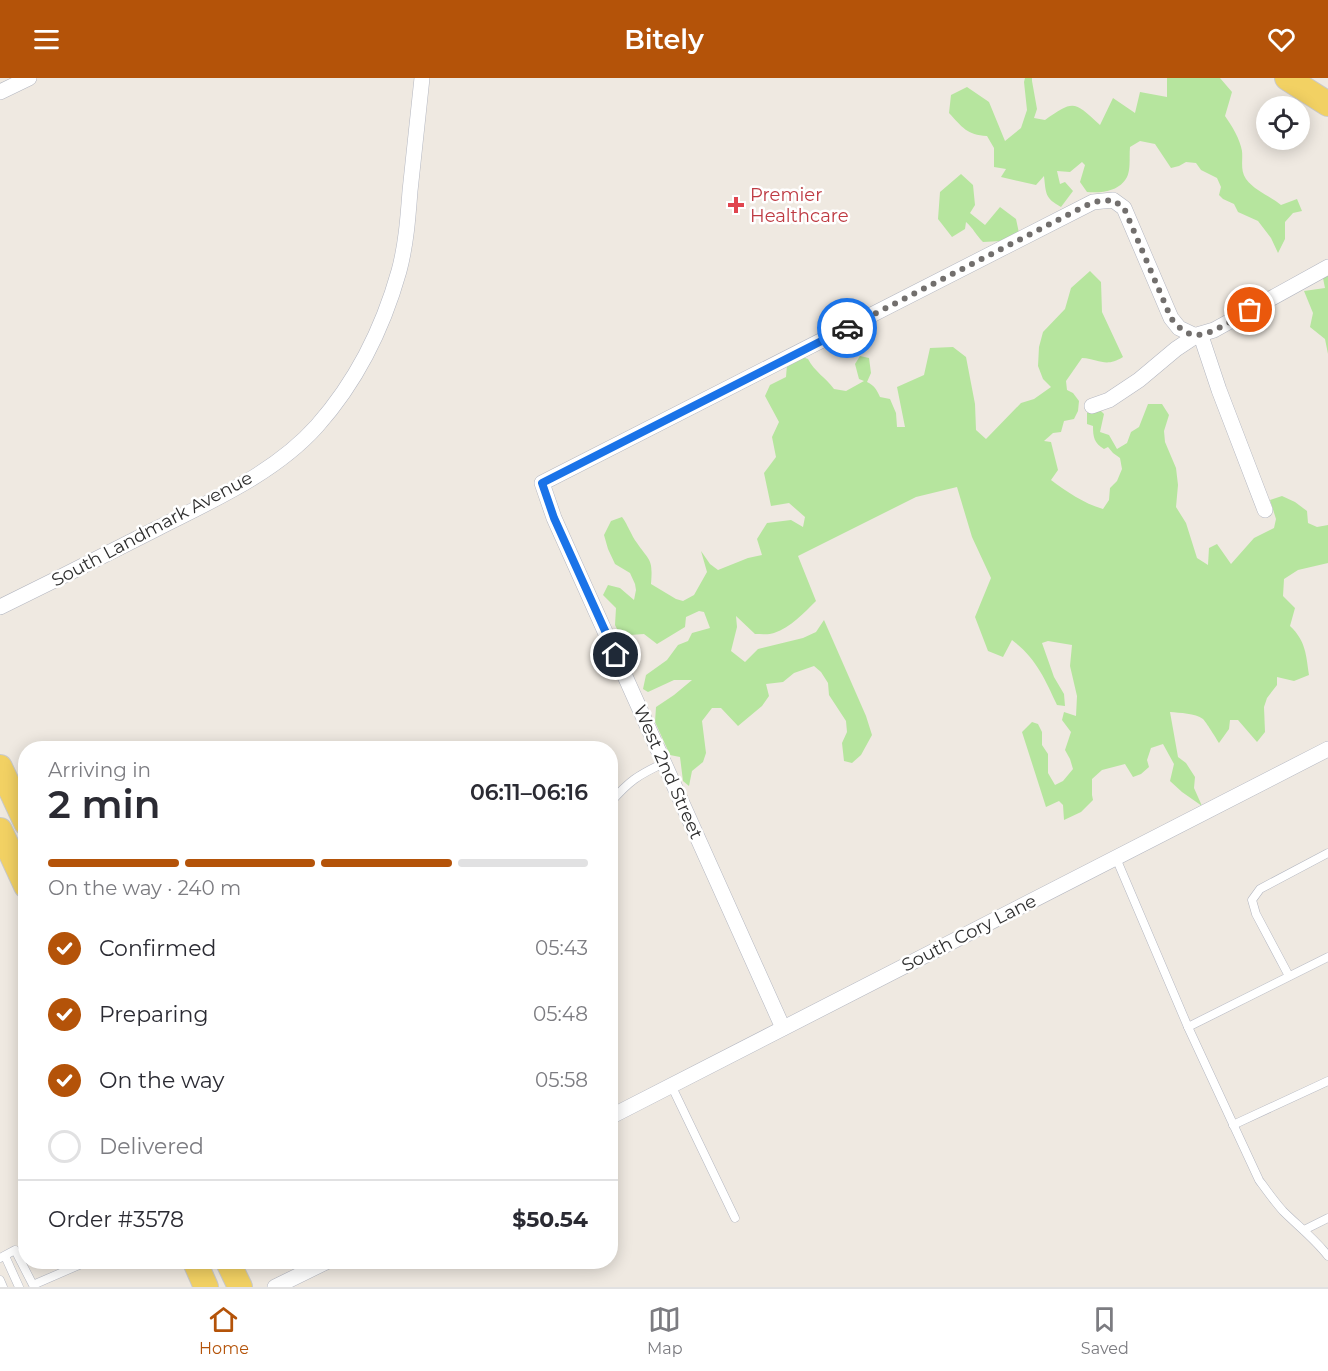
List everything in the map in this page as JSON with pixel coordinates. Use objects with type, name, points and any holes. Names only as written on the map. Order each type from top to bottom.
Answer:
[{"type":"main road","points":[[1287,78],[1328,104]]},
{"type":"main road","points":[[0,767],[18,806]]},
{"type":"main road","points":[[0,830],[18,869]]},
{"type":"main road","points":[[198,1269],[206,1287]]},
{"type":"main road","points":[[231,1269],[240,1287]]},
{"type":"street","points":[[0,92],[28,78]]},
{"type":"street","name":"South Landmark Avenue","points":[[0,607],[195,510],[249,480],[293,448],[316,427],[353,379],[376,335],[390,301],[405,240],[422,78]]},
{"type":"street","name":"West 2nd Street","points":[[783,1028],[559,528],[542,483],[1093,202],[1113,200],[1124,208],[1171,318],[1179,328],[1197,335]]},
{"type":"street","points":[[1092,406],[1109,400],[1139,380],[1176,349],[1197,335],[1214,330],[1328,267]]},
{"type":"street","points":[[1197,335],[1202,339],[1265,510]]},
{"type":"street","name":"South Cory Lane","points":[[618,1113],[1328,749]]},
{"type":"street","points":[[275,1287],[312,1269]]},
{"type":"lane","points":[[618,793],[636,777],[664,763]]},
{"type":"lane","points":[[1289,976],[1256,914],[1252,900],[1260,889],[1328,853]]},
{"type":"lane","points":[[1116,858],[1188,1027],[1260,1180],[1283,1211],[1328,1256]]},
{"type":"lane","points":[[1188,1027],[1328,957]]},
{"type":"lane","points":[[1233,1125],[1328,1081]]},
{"type":"lane","points":[[672,1087],[735,1218]]},
{"type":"lane","points":[[1304,1230],[1328,1218]]},
{"type":"lane","points":[[18,1249],[2,1257],[19,1287]]},
{"type":"lane","points":[[15,1250],[18,1256]]},
{"type":"lane","points":[[25,1269],[33,1285],[70,1269]]},
{"type":"lane","points":[[0,1280],[3,1287]]},
{"type":"green space","points":[[1025,78],[1032,78],[1037,109],[1034,118],[1045,120],[1069,106],[1074,106],[1100,125],[1113,98],[1135,113],[1140,92],[1167,97],[1167,78],[1220,78],[1232,92],[1225,116],[1233,128],[1242,151],[1244,176],[1254,187],[1281,205],[1297,199],[1302,211],[1293,213],[1285,222],[1285,239],[1278,253],[1271,238],[1258,221],[1238,212],[1234,204],[1219,195],[1221,187],[1217,178],[1201,170],[1196,163],[1186,162],[1171,168],[1155,144],[1140,141],[1130,147],[1127,177],[1115,189],[1087,192],[1080,182],[1085,165],[1082,162],[1070,172],[1057,171],[1060,184],[1065,182],[1073,191],[1061,207],[1047,195],[1044,176],[1036,185],[1001,177],[1006,169],[994,167],[994,148],[987,136],[970,132],[949,113],[951,95],[967,87],[989,102],[1005,141],[1021,128],[1027,110]]},
{"type":"green space","points":[[961,174],[973,185],[975,205],[970,213],[985,225],[1000,207],[1016,219],[1019,233],[1001,241],[983,242],[966,222],[965,229],[952,237],[938,219],[940,192]]},
{"type":"green space","points":[[1090,271],[1101,282],[1102,312],[1123,357],[1112,362],[1082,358],[1066,381],[1067,390],[1073,393],[1079,401],[1078,411],[1074,419],[1064,421],[1061,432],[1053,433],[1044,441],[1051,442],[1058,470],[1051,480],[1075,497],[1103,509],[1109,500],[1110,488],[1117,481],[1122,469],[1120,458],[1108,447],[1104,449],[1096,442],[1093,426],[1087,424],[1087,413],[1093,409],[1100,410],[1104,414],[1100,432],[1109,435],[1117,449],[1127,443],[1131,432],[1139,427],[1148,404],[1162,404],[1169,415],[1164,431],[1165,442],[1176,468],[1178,485],[1176,507],[1186,523],[1197,558],[1208,565],[1209,548],[1217,544],[1231,564],[1254,538],[1274,528],[1276,519],[1270,500],[1282,496],[1307,511],[1308,523],[1317,527],[1328,525],[1328,563],[1298,570],[1284,579],[1283,596],[1295,608],[1290,626],[1302,643],[1309,675],[1294,681],[1277,677],[1277,685],[1267,698],[1264,707],[1265,732],[1257,742],[1238,720],[1230,720],[1229,729],[1219,743],[1200,717],[1170,712],[1178,757],[1186,763],[1195,777],[1194,788],[1202,806],[1170,781],[1174,764],[1163,744],[1151,748],[1147,760],[1149,767],[1141,774],[1133,777],[1125,764],[1102,770],[1092,779],[1093,800],[1081,812],[1064,820],[1063,805],[1059,801],[1046,807],[1022,732],[1032,722],[1038,724],[1042,732],[1042,745],[1048,754],[1048,773],[1055,785],[1063,781],[1073,769],[1065,750],[1071,732],[1062,720],[1064,712],[1076,716],[1077,696],[1070,666],[1072,645],[1048,641],[1042,643],[1054,677],[1064,694],[1065,706],[1057,705],[1034,662],[1012,640],[1003,657],[988,651],[975,617],[991,578],[972,537],[957,487],[916,497],[798,556],[816,601],[786,627],[772,634],[755,634],[736,616],[737,627],[731,651],[745,662],[758,649],[803,638],[816,632],[824,620],[872,735],[861,755],[852,763],[844,761],[842,743],[847,732],[846,721],[829,695],[828,683],[814,666],[794,673],[783,682],[766,684],[769,696],[762,706],[738,726],[721,708],[712,708],[702,721],[706,753],[703,762],[692,771],[689,786],[683,781],[680,757],[670,755],[655,722],[656,707],[692,680],[674,680],[648,692],[643,689],[646,675],[667,660],[678,645],[688,641],[692,633],[710,628],[704,612],[699,611],[686,617],[685,627],[657,644],[644,634],[630,635],[618,631],[615,625],[616,608],[603,595],[608,585],[620,588],[634,600],[636,590],[630,573],[615,564],[608,549],[604,535],[611,521],[622,517],[624,520],[650,561],[651,584],[683,601],[694,595],[707,572],[701,551],[710,564],[718,570],[762,555],[757,539],[767,523],[791,520],[803,527],[805,517],[789,503],[771,506],[764,473],[776,457],[772,437],[779,422],[765,396],[770,385],[786,377],[788,352],[808,359],[834,389],[846,391],[864,381],[859,379],[855,364],[860,356],[869,358],[871,373],[867,382],[875,388],[880,397],[890,399],[896,413],[897,427],[905,427],[897,387],[924,375],[930,348],[953,347],[966,357],[975,404],[976,430],[986,439],[1021,403],[1034,399],[1051,387],[1043,379],[1038,366],[1043,332],[1065,309],[1071,288]]},
{"type":"green space","points":[[1328,275],[1328,354],[1325,339],[1310,327],[1313,313],[1304,291],[1325,288],[1323,278]]},
{"type":"way so far","points":[[847,328],[1093,202],[1113,200],[1124,208],[1171,318],[1179,328],[1197,335],[1214,330],[1250,310]]},
{"type":"place","name":"Premier Healthcare","points":[[736,205]]},
{"type":"route","points":[[616,655],[554,518],[542,483],[847,328]]}]
